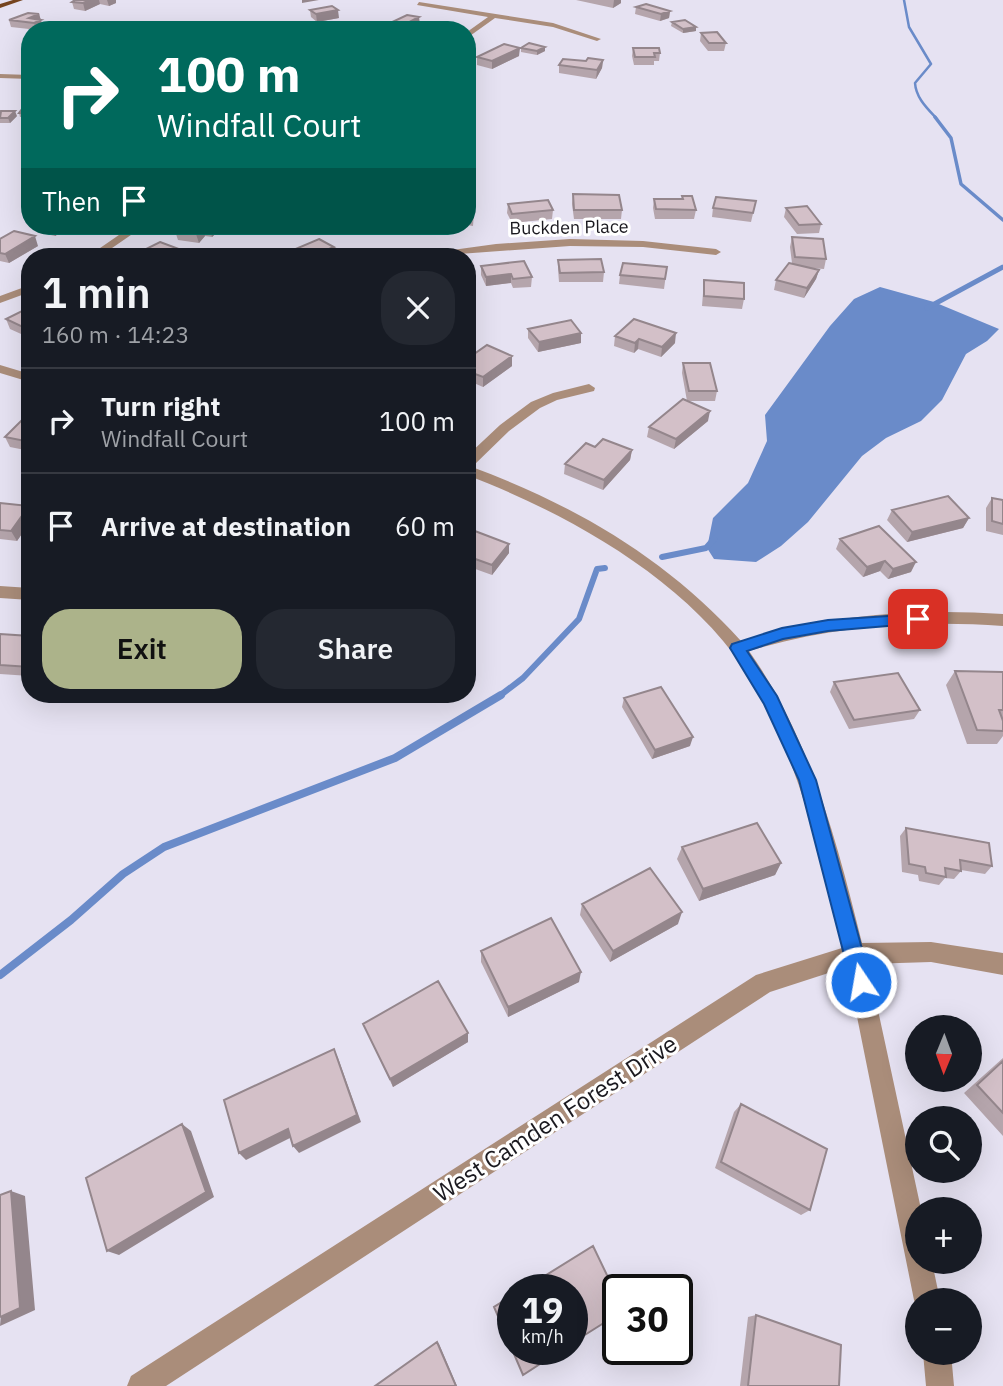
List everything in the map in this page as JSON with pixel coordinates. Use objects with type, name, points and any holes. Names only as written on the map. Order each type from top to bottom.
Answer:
[{"type":"main road","points":[[0,6],[20,0]]},
{"type":"street","points":[[419,4],[554,25],[597,38]]},
{"type":"street","points":[[476,29],[493,16]]},
{"type":"street","points":[[0,76],[21,77]]},
{"type":"street","points":[[106,248],[125,235]]},
{"type":"street","name":"Buckden Place","points":[[476,251],[554,242],[670,245],[716,252]]},
{"type":"street","points":[[0,300],[21,292]]},
{"type":"street","points":[[0,369],[21,375]]},
{"type":"street","points":[[476,455],[507,425],[529,409],[549,398],[589,388]]},
{"type":"street","points":[[476,474],[547,502],[610,537],[653,566],[738,648],[771,701],[807,780],[856,954],[906,1197]]},
{"type":"street","points":[[0,592],[21,593]]},
{"type":"street","points":[[738,648],[782,633],[870,621],[1003,620]]},
{"type":"street","name":"West Camden Forest Drive","points":[[141,1386],[764,983],[856,954],[931,952],[1003,964]]},
{"type":"street","points":[[938,1365],[940,1386]]},
{"type":"water","points":[[880,287],[934,302],[999,329],[987,341],[966,354],[942,400],[921,421],[886,438],[862,456],[808,522],[781,546],[756,562],[714,559],[707,548],[713,518],[748,483],[767,441],[765,415],[830,326],[854,299]]},
{"type":"building","points":[[90,0],[83,3],[72,2]]},
{"type":"building","points":[[646,4],[670,11],[661,14],[636,7]]},
{"type":"building","points":[[332,6],[338,10],[316,14],[310,10]]},
{"type":"building","points":[[28,13],[39,14],[29,18],[41,20],[21,21],[9,20]]},
{"type":"building","points":[[407,15],[419,17],[411,21],[394,21]]},
{"type":"building","points":[[685,20],[696,27],[683,29],[672,22]]},
{"type":"building","points":[[717,32],[726,43],[709,43],[701,33]]},
{"type":"building","points":[[529,43],[545,47],[537,51],[521,48]]},
{"type":"building","points":[[504,44],[520,48],[492,61],[477,57]]},
{"type":"building","points":[[633,48],[659,48],[660,53],[654,53],[655,57],[635,57]]},
{"type":"building","points":[[588,58],[603,60],[597,70],[559,65],[563,59],[586,61]]},
{"type":"building","points":[[1,111],[15,111],[8,118],[0,118]]},
{"type":"building","points":[[573,194],[619,195],[622,210],[574,210]]},
{"type":"building","points":[[682,196],[692,196],[696,210],[656,209],[654,199],[683,199]]},
{"type":"building","points":[[716,197],[756,201],[753,213],[713,208]]},
{"type":"building","points":[[548,200],[553,210],[512,214],[508,204]]},
{"type":"building","points":[[807,206],[821,224],[799,225],[786,208]]},
{"type":"building","points":[[14,231],[21,235],[35,236],[5,254],[0,253],[0,239]]},
{"type":"building","points":[[792,237],[823,239],[826,259],[795,257]]},
{"type":"building","points":[[319,239],[334,247],[332,248],[298,248]]},
{"type":"building","points":[[160,242],[176,248],[148,248]]},
{"type":"building","points":[[601,259],[604,272],[560,273],[558,260]]},
{"type":"building","points":[[524,261],[532,277],[513,279],[511,274],[486,277],[481,266]]},
{"type":"building","points":[[623,263],[667,267],[665,279],[620,275]]},
{"type":"building","points":[[789,263],[819,270],[807,288],[776,280]]},
{"type":"building","points":[[704,280],[744,283],[744,299],[704,296]]},
{"type":"building","points":[[21,312],[21,326],[6,319]]},
{"type":"building","points":[[634,319],[676,333],[662,347],[639,339],[635,343],[615,336]]},
{"type":"building","points":[[571,320],[581,333],[539,342],[528,329]]},
{"type":"building","points":[[487,345],[512,356],[483,377],[476,374],[476,353]]},
{"type":"building","points":[[683,363],[710,363],[717,391],[689,391]]},
{"type":"building","points":[[683,399],[710,411],[676,439],[649,427]]},
{"type":"building","points":[[21,421],[21,440],[5,437]]},
{"type":"building","points":[[603,439],[632,450],[604,480],[565,464],[586,443],[595,447]]},
{"type":"building","points":[[948,496],[969,518],[912,532],[892,510]]},
{"type":"building","points":[[992,498],[1003,500],[1003,524],[992,521]]},
{"type":"building","points":[[0,503],[21,505],[21,517],[11,531],[0,530]]},
{"type":"building","points":[[879,526],[916,562],[893,569],[885,561],[867,567],[840,539]]},
{"type":"building","points":[[476,531],[509,544],[492,565],[476,559]]},
{"type":"building","points":[[0,634],[21,635],[21,666],[0,665]]},
{"type":"building","points":[[955,671],[1003,672],[1003,710],[999,710],[1003,731],[977,730]]},
{"type":"building","points":[[898,673],[920,710],[854,720],[834,682]]},
{"type":"building","points":[[661,687],[693,737],[655,750],[624,698]]},
{"type":"building","points":[[757,823],[781,863],[703,889],[682,847]]},
{"type":"building","points":[[906,828],[989,843],[992,866],[960,860],[961,871],[945,868],[946,877],[926,873],[925,867],[909,864]]},
{"type":"building","points":[[650,868],[682,912],[613,951],[582,904]]},
{"type":"building","points":[[551,918],[581,972],[508,1007],[481,951]]},
{"type":"building","points":[[438,981],[468,1033],[390,1079],[363,1024]]},
{"type":"building","points":[[334,1049],[357,1115],[293,1146],[288,1129],[239,1153],[224,1100]]},
{"type":"building","points":[[1003,1061],[1003,1113],[982,1090],[982,1080]]},
{"type":"building","points":[[741,1104],[827,1149],[810,1210],[721,1162]]},
{"type":"building","points":[[182,1124],[206,1192],[107,1251],[86,1178]]},
{"type":"building","points":[[11,1191],[20,1308],[0,1317],[0,1195]]},
{"type":"building","points":[[593,1246],[606,1274],[602,1274],[602,1324],[588,1333],[588,1274],[548,1274]]},
{"type":"building","points":[[756,1315],[841,1345],[839,1386],[748,1386]]},
{"type":"building","points":[[437,1342],[456,1386],[375,1386]]},
{"type":"building","points":[[519,1365],[538,1365],[523,1375]]},
{"type":"waterway","points":[[904,0],[909,27],[931,64],[915,83],[917,93],[937,119]]},
{"type":"waterway","points":[[935,117],[951,138],[961,184],[1003,220]]},
{"type":"waterway","points":[[927,308],[1003,267]]},
{"type":"waterway","points":[[662,557],[706,548],[714,539]]},
{"type":"waterway","points":[[499,696],[523,678],[579,619],[597,569],[605,568]]},
{"type":"waterway","points":[[0,975],[71,920],[123,874],[164,847],[395,758],[499,696]]},
{"type":"route","points":[[861,982],[856,954],[807,780],[771,701],[738,648],[782,633],[828,625],[918,619]]}]
